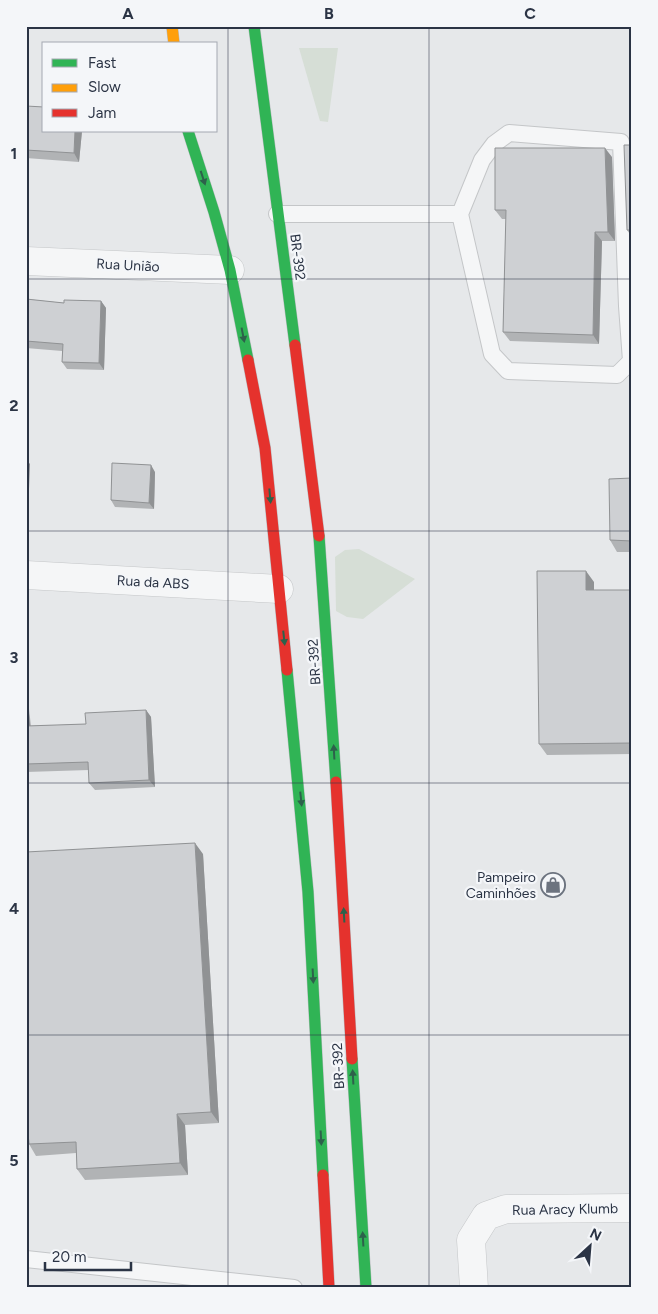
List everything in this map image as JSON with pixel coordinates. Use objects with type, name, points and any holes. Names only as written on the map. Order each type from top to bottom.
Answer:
[{"type":"highway","points":[[172,26],[174,42]]},
{"type":"highway","name":"BR-392","points":[[256,30],[277,214],[319,532],[329,664],[366,1288]]},
{"type":"highway","name":"BR-392","points":[[188,132],[230,270],[265,448],[308,892],[329,1288]]},
{"type":"street","name":"Rua União","points":[[26,260],[230,270]]},
{"type":"street","name":"Rua da ABS","points":[[26,574],[279,589]]},
{"type":"street","name":"Rua Aracy Klumb","points":[[474,1288],[471,1240],[486,1216],[506,1209],[632,1208]]},
{"type":"lane","points":[[509,133],[622,142],[631,361],[617,375],[508,371],[492,354],[460,214],[482,160],[494,144],[509,133]]},
{"type":"lane","points":[[277,214],[460,214]]},
{"type":"lane","points":[[26,1258],[294,1288]]},
{"type":"shaded area","points":[[299,48],[338,48],[328,122],[320,121]]},
{"type":"shaded area","points":[[359,549],[415,579],[363,619],[347,617],[336,611],[335,557],[345,550]]},
{"type":"building","points":[[26,106],[42,107],[42,132],[75,132],[74,153],[26,150]]},
{"type":"building","points":[[631,135],[632,230],[627,230],[624,145],[631,145]]},
{"type":"building","points":[[495,148],[605,148],[608,232],[595,232],[593,335],[503,332],[506,210],[495,210]]},
{"type":"building","points":[[26,299],[64,303],[64,300],[101,301],[99,363],[62,362],[63,344],[26,341]]},
{"type":"building","points":[[112,463],[151,465],[149,503],[111,500]]},
{"type":"building","points":[[632,478],[632,541],[610,540],[609,479]]},
{"type":"building","points":[[537,571],[586,571],[586,590],[632,590],[632,743],[539,744]]},
{"type":"building","points":[[146,710],[149,780],[89,783],[88,762],[26,764],[26,726],[86,724],[85,713]]},
{"type":"building","points":[[195,843],[211,1112],[177,1114],[180,1163],[77,1169],[76,1142],[29,1144],[26,1111],[26,852]]},
{"type":"traffic: fast","points":[[254,26],[295,345]]},
{"type":"traffic: fast","points":[[188,132],[230,270],[248,360]]},
{"type":"traffic: fast","points":[[319,536],[336,782]]},
{"type":"traffic: fast","points":[[287,670],[308,892],[323,1175]]},
{"type":"traffic: fast","points":[[352,1059],[366,1288]]},
{"type":"traffic: slow","points":[[172,26],[174,42]]},
{"type":"traffic: jam","points":[[295,345],[319,536]]},
{"type":"traffic: jam","points":[[248,360],[265,448],[287,670]]},
{"type":"traffic: jam","points":[[336,782],[352,1059]]},
{"type":"traffic: jam","points":[[323,1175],[329,1288]]},
{"type":"place","name":"Pampeiro Caminhões","points":[[553,885]]}]
